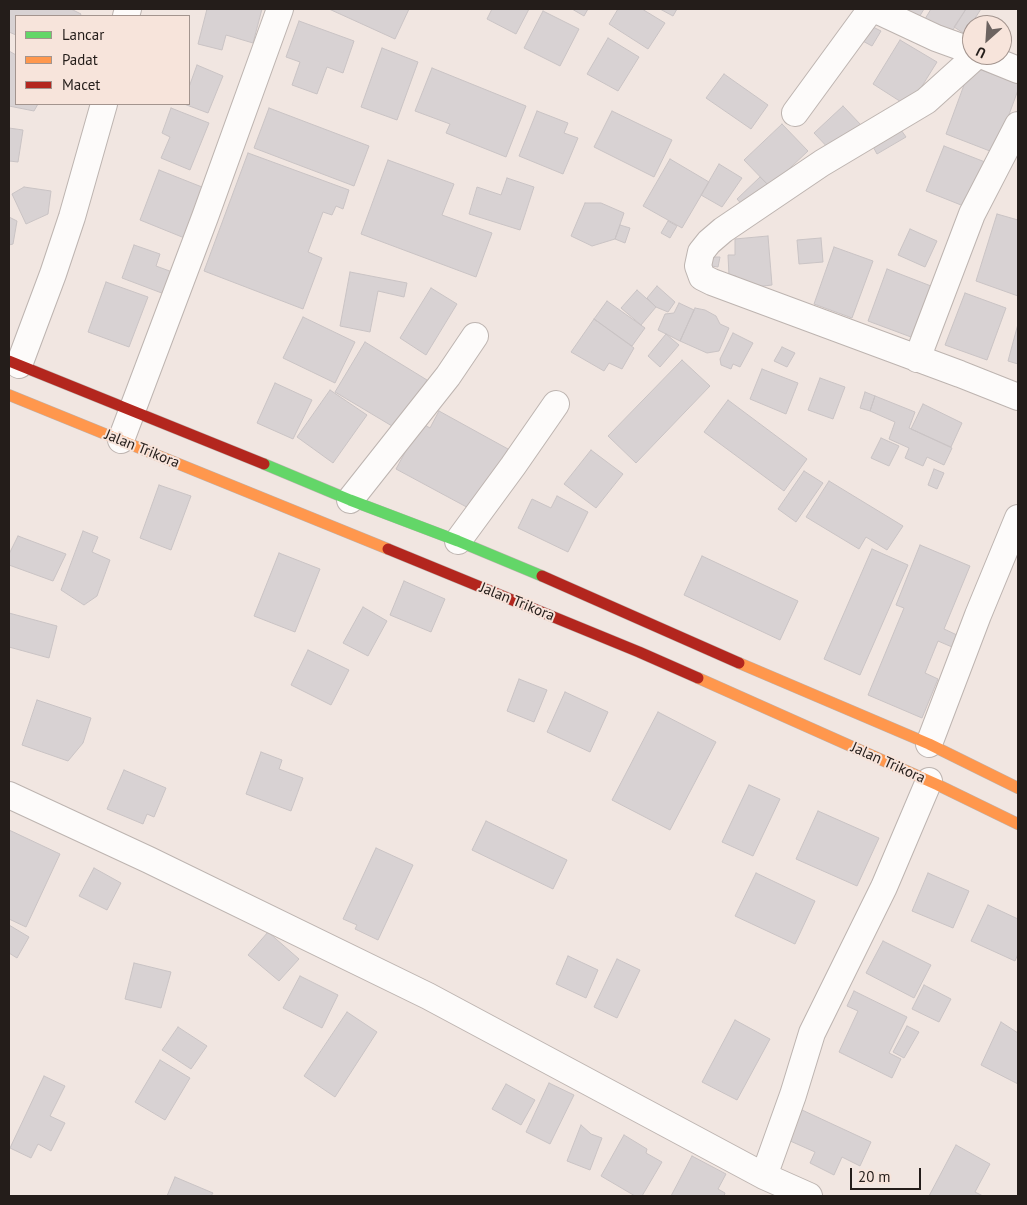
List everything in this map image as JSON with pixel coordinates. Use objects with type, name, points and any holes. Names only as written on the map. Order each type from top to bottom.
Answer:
[{"type":"main road","points":[[14,363],[594,598],[791,686],[929,744],[1018,788]]},
{"type":"main road","name":"Jalan Trikora","points":[[9,395],[630,649],[928,781],[1018,824]]},
{"type":"street","points":[[121,440],[280,9]]},
{"type":"street","points":[[795,113],[872,9],[962,48]]},
{"type":"street","points":[[966,65],[926,101],[822,163],[724,230],[709,242],[701,252],[698,266],[702,277],[712,282],[1018,397]]},
{"type":"street","points":[[1006,65],[1018,70]]},
{"type":"street","points":[[14,363],[72,218],[104,105]]},
{"type":"street","points":[[917,358],[972,214],[1018,125]]},
{"type":"street","points":[[350,500],[448,376],[475,336]]},
{"type":"street","points":[[458,542],[556,404]]},
{"type":"street","points":[[929,744],[978,615],[1018,518]]},
{"type":"street","points":[[764,1183],[812,1033],[884,887],[928,781]]},
{"type":"street","points":[[9,795],[149,860],[428,996],[764,1183],[809,1196]]},
{"type":"building","points":[[9,9],[71,9],[81,14],[15,15],[15,35],[9,32]]},
{"type":"building","points":[[207,9],[262,9],[253,43],[226,35],[222,50],[198,44]]},
{"type":"building","points":[[329,9],[409,9],[395,39]]},
{"type":"building","points":[[492,9],[529,9],[516,34],[487,19]]},
{"type":"building","points":[[572,9],[588,9],[584,16]]},
{"type":"building","points":[[618,9],[642,9],[665,23],[648,49],[609,24]]},
{"type":"building","points":[[660,9],[677,9],[673,16]]},
{"type":"building","points":[[900,9],[924,9],[918,19]]},
{"type":"building","points":[[931,9],[966,9],[951,33],[925,19]]},
{"type":"building","points":[[966,9],[981,9],[977,15],[962,15]]},
{"type":"building","points":[[543,11],[579,29],[560,66],[524,48]]},
{"type":"building","points":[[962,15],[962,32],[954,27]]},
{"type":"building","points":[[299,21],[354,41],[343,73],[327,67],[317,94],[292,85],[300,62],[286,57]]},
{"type":"building","points":[[865,23],[881,31],[872,46],[857,38]]},
{"type":"building","points":[[608,38],[639,57],[618,91],[587,74]]},
{"type":"building","points":[[900,40],[937,62],[909,107],[873,84]]},
{"type":"building","points":[[382,48],[418,62],[397,120],[361,107]]},
{"type":"building","points":[[9,51],[15,54],[15,105],[37,105],[34,111],[9,106]]},
{"type":"building","points":[[197,65],[223,76],[208,113],[187,105],[190,105],[190,84]]},
{"type":"building","points":[[971,66],[1018,84],[1018,90],[995,153],[946,134]]},
{"type":"building","points":[[432,68],[526,106],[506,157],[446,133],[450,124],[415,111]]},
{"type":"building","points":[[724,74],[768,105],[751,129],[706,98]]},
{"type":"building","points":[[843,106],[861,125],[832,152],[814,133]]},
{"type":"building","points":[[171,108],[209,123],[190,170],[161,158],[170,137],[162,133]]},
{"type":"building","points":[[269,108],[369,146],[354,186],[254,148]]},
{"type":"building","points":[[537,111],[568,123],[564,133],[578,138],[563,174],[519,156]]},
{"type":"building","points":[[612,111],[672,140],[654,177],[594,147]]},
{"type":"building","points":[[782,124],[808,151],[770,187],[744,160]]},
{"type":"building","points":[[899,127],[906,137],[877,154],[871,143]]},
{"type":"building","points":[[9,128],[23,130],[18,162],[9,161]]},
{"type":"building","points":[[944,146],[985,162],[966,207],[926,191]]},
{"type":"building","points":[[248,153],[349,190],[343,209],[336,206],[332,215],[323,212],[308,252],[322,258],[303,309],[204,271]]},
{"type":"building","points":[[670,159],[709,182],[682,228],[643,206]]},
{"type":"building","points":[[388,160],[454,184],[442,215],[492,233],[476,277],[361,234]]},
{"type":"building","points":[[719,164],[742,178],[722,207],[701,195]]},
{"type":"building","points":[[159,170],[207,189],[187,239],[140,220]]},
{"type":"building","points":[[760,177],[770,187],[747,210],[737,199]]},
{"type":"building","points":[[507,178],[534,187],[520,230],[469,214],[477,187],[501,195]]},
{"type":"building","points":[[24,187],[51,191],[48,214],[26,224],[12,194]]},
{"type":"building","points":[[585,203],[601,203],[624,213],[615,239],[592,246],[571,236]]},
{"type":"building","points":[[997,214],[1018,220],[1018,296],[976,281]]},
{"type":"building","points":[[9,217],[17,221],[13,244],[9,245]]},
{"type":"building","points":[[668,221],[677,226],[670,238],[661,233]]},
{"type":"building","points":[[620,225],[630,228],[625,243],[615,239]]},
{"type":"building","points":[[910,229],[937,241],[925,267],[898,255]]},
{"type":"building","points":[[768,236],[772,285],[738,289],[736,276],[729,276],[728,255],[735,255],[735,239]]},
{"type":"building","points":[[821,238],[823,262],[799,264],[797,240]]},
{"type":"building","points":[[134,245],[160,254],[156,266],[175,273],[167,295],[122,278]]},
{"type":"building","points":[[834,247],[873,261],[852,318],[814,304]]},
{"type":"building","points":[[713,257],[720,257],[718,267],[711,266]]},
{"type":"building","points":[[887,269],[931,286],[911,337],[868,321]]},
{"type":"building","points":[[350,272],[407,283],[404,297],[378,291],[370,332],[340,326]]},
{"type":"building","points":[[106,282],[148,297],[129,347],[88,332]]},
{"type":"building","points":[[657,286],[675,302],[668,312],[656,307],[647,298]]},
{"type":"building","points":[[431,288],[457,304],[426,355],[400,338]]},
{"type":"building","points":[[637,290],[656,307],[641,325],[621,308]]},
{"type":"building","points":[[965,293],[1006,308],[987,360],[945,345]]},
{"type":"building","points":[[607,301],[645,328],[632,346],[594,319]]},
{"type":"building","points":[[679,303],[694,310],[680,341],[658,330],[665,314],[674,313]]},
{"type":"building","points":[[695,308],[705,310],[716,316],[720,324],[729,328],[719,351],[707,353],[680,341]]},
{"type":"building","points":[[303,317],[355,342],[335,383],[283,358]]},
{"type":"building","points":[[594,319],[634,348],[622,369],[609,363],[604,371],[571,352]]},
{"type":"building","points":[[1018,324],[1018,364],[1008,361]]},
{"type":"building","points":[[733,333],[753,343],[740,367],[733,364],[731,369],[721,365],[720,359]]},
{"type":"building","points":[[666,334],[679,345],[660,367],[648,356]]},
{"type":"building","points":[[365,342],[427,380],[397,429],[335,392]]},
{"type":"building","points":[[782,347],[795,353],[787,367],[774,361]]},
{"type":"building","points":[[682,360],[710,386],[636,463],[608,436]]},
{"type":"building","points":[[762,369],[798,383],[786,414],[750,399]]},
{"type":"building","points":[[820,378],[845,387],[833,419],[808,410]]},
{"type":"building","points":[[275,383],[312,400],[293,439],[257,423]]},
{"type":"building","points":[[330,390],[367,415],[333,463],[297,437]]},
{"type":"building","points":[[865,392],[875,396],[870,411],[860,408]]},
{"type":"building","points":[[875,396],[915,412],[909,428],[952,448],[944,465],[927,457],[923,466],[905,458],[909,448],[889,439],[895,422],[870,411]]},
{"type":"building","points":[[728,400],[807,459],[784,491],[704,432]]},
{"type":"building","points":[[923,404],[962,423],[951,447],[911,429]]},
{"type":"building","points":[[439,411],[508,449],[474,511],[396,469],[421,423],[430,428]]},
{"type":"building","points":[[881,438],[899,446],[889,466],[871,458]]},
{"type":"building","points":[[591,450],[623,474],[596,508],[564,484]]},
{"type":"building","points":[[934,469],[944,473],[937,489],[928,485]]},
{"type":"building","points":[[804,471],[823,483],[796,522],[778,509]]},
{"type":"building","points":[[829,481],[903,526],[887,550],[866,537],[859,549],[806,517]]},
{"type":"building","points":[[159,485],[191,496],[171,550],[140,538]]},
{"type":"building","points":[[557,496],[588,512],[568,552],[518,528],[532,499],[551,508]]},
{"type":"building","points":[[83,531],[98,537],[92,552],[110,560],[97,596],[84,605],[61,590]]},
{"type":"building","points":[[18,536],[66,554],[53,581],[9,565],[9,554]]},
{"type":"building","points":[[920,545],[970,566],[944,629],[957,635],[952,647],[938,641],[925,673],[938,679],[922,718],[868,695],[904,608],[896,605]]},
{"type":"building","points":[[872,549],[908,565],[860,675],[824,659]]},
{"type":"building","points":[[279,553],[320,569],[295,632],[254,616]]},
{"type":"building","points":[[702,556],[798,601],[780,640],[684,595]]},
{"type":"building","points":[[404,581],[445,599],[431,632],[390,615]]},
{"type":"building","points":[[363,607],[387,621],[368,656],[343,643]]},
{"type":"building","points":[[9,613],[57,626],[49,658],[9,647]]},
{"type":"building","points":[[308,650],[349,670],[331,705],[291,685]]},
{"type":"building","points":[[519,679],[547,690],[534,722],[507,711]]},
{"type":"building","points":[[565,692],[608,712],[590,752],[547,732]]},
{"type":"building","points":[[37,700],[91,718],[83,743],[68,761],[22,745]]},
{"type":"building","points":[[658,712],[716,742],[670,830],[612,800]]},
{"type":"building","points":[[261,752],[282,760],[279,769],[303,778],[291,811],[246,794]]},
{"type":"building","points":[[124,770],[166,788],[154,817],[147,814],[143,824],[107,809]]},
{"type":"building","points":[[749,785],[780,799],[753,856],[722,842]]},
{"type":"building","points":[[818,811],[879,838],[857,886],[796,859]]},
{"type":"building","points":[[486,821],[567,860],[553,889],[472,850]]},
{"type":"building","points":[[9,830],[60,854],[26,927],[9,919]]},
{"type":"building","points":[[376,848],[413,865],[378,940],[355,929],[357,925],[343,919]]},
{"type":"building","points":[[94,868],[121,883],[107,910],[79,896]]},
{"type":"building","points":[[756,873],[815,901],[795,944],[735,916]]},
{"type":"building","points":[[928,873],[969,891],[953,928],[912,911]]},
{"type":"building","points":[[988,905],[1018,919],[1018,954],[1015,961],[971,941]]},
{"type":"building","points":[[9,925],[29,937],[17,958],[9,953]]},
{"type":"building","points":[[268,932],[299,959],[279,981],[248,955]]},
{"type":"building","points":[[883,941],[931,965],[914,998],[866,973]]},
{"type":"building","points":[[568,956],[598,970],[586,998],[556,984]]},
{"type":"building","points":[[617,959],[640,970],[617,1018],[594,1007]]},
{"type":"building","points":[[134,963],[171,972],[161,1008],[125,999]]},
{"type":"building","points":[[300,976],[338,995],[322,1028],[283,1008]]},
{"type":"building","points":[[924,985],[951,999],[939,1022],[912,1009]]},
{"type":"building","points":[[854,991],[907,1017],[889,1053],[901,1059],[892,1078],[839,1052],[858,1011],[847,1006]]},
{"type":"building","points":[[347,1012],[377,1032],[335,1097],[304,1076]]},
{"type":"building","points":[[735,1020],[770,1039],[737,1100],[702,1082]]},
{"type":"building","points":[[1001,1022],[1018,1033],[1018,1084],[981,1065]]},
{"type":"building","points":[[907,1026],[919,1032],[904,1058],[893,1052]]},
{"type":"building","points":[[178,1027],[207,1046],[191,1069],[162,1050]]},
{"type":"building","points":[[160,1060],[190,1078],[165,1120],[135,1102]]},
{"type":"building","points":[[44,1076],[65,1086],[50,1116],[65,1123],[51,1151],[38,1144],[31,1158],[10,1148]]},
{"type":"building","points":[[549,1083],[574,1095],[550,1144],[526,1132]]},
{"type":"building","points":[[506,1084],[535,1100],[521,1125],[492,1109]]},
{"type":"building","points":[[802,1110],[871,1142],[860,1166],[842,1157],[834,1175],[810,1163],[815,1152],[788,1140]]},
{"type":"building","points":[[581,1125],[591,1134],[602,1138],[590,1170],[567,1161]]},
{"type":"building","points":[[624,1135],[647,1149],[646,1153],[662,1162],[642,1196],[635,1196],[601,1176]]},
{"type":"building","points":[[956,1145],[990,1164],[975,1192],[983,1196],[929,1196]]},
{"type":"building","points":[[692,1156],[726,1174],[718,1189],[725,1193],[724,1196],[671,1196]]},
{"type":"building","points":[[175,1177],[213,1193],[211,1196],[167,1196]]},
{"type":"traffic: fast","points":[[264,464],[542,576]]},
{"type":"traffic: slow","points":[[9,395],[388,549]]},
{"type":"traffic: slow","points":[[739,663],[929,744],[1018,788]]},
{"type":"traffic: slow","points":[[698,678],[938,785],[1018,824]]},
{"type":"traffic: jam","points":[[9,361],[264,464]]},
{"type":"traffic: jam","points":[[388,549],[698,678]]},
{"type":"traffic: jam","points":[[542,576],[739,663]]}]
